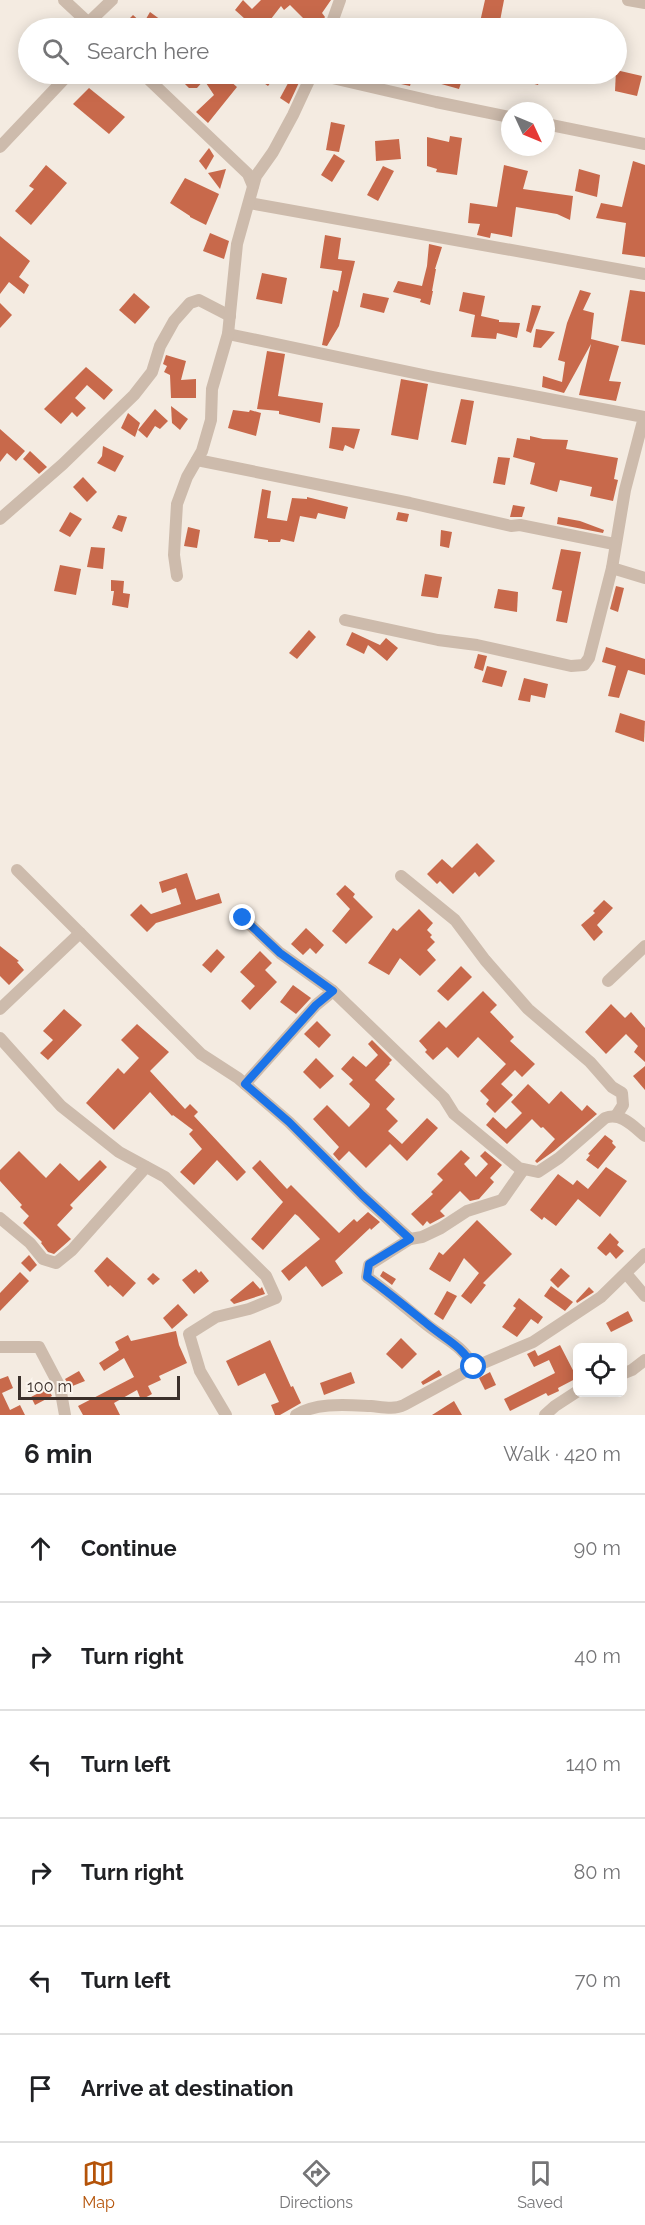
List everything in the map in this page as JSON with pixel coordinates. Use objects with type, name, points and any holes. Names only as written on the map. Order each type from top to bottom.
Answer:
[{"type":"street","points":[[64,0],[83,18]]},
{"type":"street","points":[[97,18],[112,0]]},
{"type":"street","points":[[334,18],[340,0]]},
{"type":"street","points":[[627,0],[645,3]]},
{"type":"street","points":[[0,147],[60,84]]},
{"type":"street","points":[[153,84],[253,174]]},
{"type":"street","points":[[177,576],[174,555],[177,504],[187,477],[207,437],[211,420],[212,390],[228,334],[237,244],[253,186],[253,174],[273,152],[309,84]]},
{"type":"street","points":[[358,84],[501,115]]},
{"type":"street","points":[[555,126],[645,144]]},
{"type":"street","points":[[249,203],[645,274]]},
{"type":"street","points":[[0,519],[63,464],[134,395],[152,372],[160,346],[174,321],[190,303],[199,300],[230,316]]},
{"type":"street","points":[[228,334],[434,377],[644,414],[625,490],[614,544],[612,568],[589,658],[584,665],[571,666],[477,645],[438,640],[345,621]]},
{"type":"street","points":[[196,460],[410,502],[511,526],[520,525],[614,544]]},
{"type":"street","points":[[612,568],[645,578]]},
{"type":"street","points":[[17,870],[201,1054],[245,1084],[289,1122],[410,1239]]},
{"type":"street","points":[[401,876],[455,920],[528,1009],[590,1062],[612,1087],[622,1093],[623,1105],[616,1116]]},
{"type":"street","points":[[243,918],[280,953],[333,991],[444,1098],[454,1114],[519,1168],[538,1172],[559,1158],[605,1118],[616,1116],[645,1136]]},
{"type":"street","points":[[0,1009],[80,933]]},
{"type":"street","points":[[608,981],[645,946]]},
{"type":"street","points":[[245,1084],[316,1005],[333,991]]},
{"type":"street","points":[[0,1038],[61,1106],[119,1152],[165,1177],[266,1276],[276,1298],[249,1309],[216,1317],[189,1334],[200,1371],[226,1415]]},
{"type":"street","points":[[0,1218],[30,1243],[44,1259],[56,1263],[72,1250],[146,1167]]},
{"type":"street","points":[[474,1367],[465,1352],[367,1277],[369,1264],[410,1239],[422,1237],[441,1228],[467,1211],[502,1200],[523,1170]]},
{"type":"street","points":[[296,1415],[322,1407],[353,1405],[399,1412],[474,1367],[533,1341],[601,1297],[645,1254]]},
{"type":"street","points":[[629,1277],[645,1296]]},
{"type":"street","points":[[0,1347],[39,1347],[60,1387],[65,1415]]},
{"type":"street","points":[[627,1372],[645,1360]]},
{"type":"street","points":[[545,1415],[573,1394]]},
{"type":"building","points":[[243,0],[252,9],[261,0],[331,0],[322,13],[324,18],[303,18],[290,5],[284,10],[281,6],[272,18],[244,18],[235,10]]},
{"type":"building","points":[[485,0],[504,0],[501,18],[481,18]]},
{"type":"building","points":[[150,12],[158,18],[146,18]]},
{"type":"building","points":[[627,73],[642,76],[637,96],[615,91],[615,84],[627,84]]},
{"type":"building","points":[[185,84],[200,84],[197,88],[189,88]]},
{"type":"building","points":[[207,84],[234,84],[237,87],[208,123],[196,112],[214,95]]},
{"type":"building","points":[[288,84],[298,84],[289,104],[280,98]]},
{"type":"building","points":[[441,84],[461,84],[459,89]]},
{"type":"building","points":[[89,88],[125,117],[109,134],[73,104]]},
{"type":"building","points":[[331,122],[345,125],[339,152],[326,150]]},
{"type":"building","points":[[450,136],[462,138],[457,175],[436,172],[437,169],[427,166],[427,137],[449,142]]},
{"type":"building","points":[[399,139],[401,159],[376,161],[375,141]]},
{"type":"building","points":[[209,148],[214,156],[206,170],[199,161]]},
{"type":"building","points":[[334,154],[345,161],[332,182],[321,175]]},
{"type":"building","points":[[633,161],[645,165],[645,257],[622,254],[626,223],[596,218],[601,203],[622,207]]},
{"type":"building","points":[[46,165],[67,183],[31,225],[15,211],[34,189],[29,186]]},
{"type":"building","points":[[504,165],[528,171],[523,189],[573,196],[570,220],[557,214],[516,207],[512,237],[491,233],[490,238],[477,235],[480,224],[468,223],[470,203],[497,207]]},
{"type":"building","points":[[383,166],[394,171],[378,201],[367,195]]},
{"type":"building","points":[[226,169],[220,189],[208,173]]},
{"type":"building","points":[[579,169],[600,175],[597,197],[575,191]]},
{"type":"building","points":[[185,178],[219,194],[206,225],[170,203]]},
{"type":"building","points":[[210,233],[229,241],[224,259],[203,251]]},
{"type":"building","points":[[325,235],[341,238],[338,259],[355,261],[339,326],[327,346],[322,345],[333,290],[338,292],[342,271],[320,268]]},
{"type":"building","points":[[0,236],[30,261],[19,277],[29,285],[24,294],[9,282],[0,294]]},
{"type":"building","points":[[429,244],[442,247],[435,269],[430,305],[420,302],[421,299],[393,292],[398,281],[422,286]]},
{"type":"building","points":[[262,273],[287,278],[282,304],[256,299]]},
{"type":"building","points":[[580,290],[591,293],[583,310],[594,313],[591,339],[619,346],[609,381],[621,382],[616,401],[579,395],[591,344],[564,393],[542,387],[543,376],[562,382],[565,362],[558,360],[567,323]]},
{"type":"building","points":[[630,290],[645,292],[645,345],[621,341]]},
{"type":"building","points":[[463,292],[485,296],[481,316],[499,320],[499,322],[520,323],[517,338],[497,333],[496,339],[471,337],[475,315],[459,311]]},
{"type":"building","points":[[134,293],[150,307],[135,324],[119,310]]},
{"type":"building","points":[[363,293],[389,298],[384,313],[360,307]]},
{"type":"building","points":[[0,303],[12,315],[0,328]]},
{"type":"building","points":[[532,305],[541,306],[531,333],[526,331]]},
{"type":"building","points":[[536,329],[555,332],[541,348],[533,347]]},
{"type":"building","points":[[267,351],[285,354],[278,396],[323,403],[320,423],[279,414],[279,411],[257,409]]},
{"type":"building","points":[[166,355],[186,361],[181,380],[196,379],[196,398],[171,398],[170,375],[164,372],[167,366],[163,364]]},
{"type":"building","points":[[86,367],[113,390],[104,400],[87,385],[75,398],[86,408],[77,417],[72,412],[61,424],[44,409]]},
{"type":"building","points":[[401,379],[428,384],[418,440],[391,435]]},
{"type":"building","points":[[461,399],[474,401],[466,445],[451,442]]},
{"type":"building","points":[[171,406],[188,419],[180,430],[172,423]]},
{"type":"building","points":[[155,409],[168,421],[160,429],[155,426],[147,438],[138,430]]},
{"type":"building","points":[[233,410],[249,412],[250,410],[261,413],[256,436],[228,428]]},
{"type":"building","points":[[128,413],[140,423],[135,437],[121,428]]},
{"type":"building","points":[[332,427],[360,429],[354,449],[345,445],[343,451],[329,448]]},
{"type":"building","points":[[0,429],[25,451],[16,461],[7,453],[0,462]]},
{"type":"building","points":[[530,436],[568,440],[566,449],[618,458],[614,479],[618,480],[613,501],[590,496],[592,487],[560,480],[557,492],[530,484],[535,463],[513,457],[517,438],[530,440]]},
{"type":"building","points":[[103,446],[124,456],[115,472],[97,463],[102,456]]},
{"type":"building","points":[[30,451],[47,467],[39,474],[23,459]]},
{"type":"building","points":[[498,457],[510,458],[505,485],[493,483]]},
{"type":"building","points":[[83,477],[97,492],[87,502],[73,487]]},
{"type":"building","points":[[262,489],[271,491],[267,518],[287,521],[292,498],[307,499],[307,497],[348,507],[345,519],[318,513],[316,519],[300,516],[294,542],[281,539],[280,542],[268,542],[268,540],[254,538]]},
{"type":"building","points":[[513,505],[525,507],[522,517],[510,517]]},
{"type":"building","points":[[70,512],[82,519],[70,537],[59,531]]},
{"type":"building","points":[[398,512],[409,514],[407,522],[396,520]]},
{"type":"building","points":[[118,515],[127,517],[122,532],[112,528]]},
{"type":"building","points":[[558,517],[580,521],[604,530],[603,533],[557,524]]},
{"type":"building","points":[[188,527],[200,530],[197,548],[184,546]]},
{"type":"building","points":[[441,530],[452,532],[449,548],[440,546]]},
{"type":"building","points":[[91,547],[105,548],[103,569],[87,567]]},
{"type":"building","points":[[561,549],[581,552],[567,623],[556,621],[562,591],[552,589]]},
{"type":"building","points":[[60,565],[81,569],[76,595],[54,591]]},
{"type":"building","points":[[425,574],[442,577],[438,598],[421,596]]},
{"type":"building","points":[[111,580],[124,581],[123,593],[130,594],[128,608],[112,605],[114,591],[111,591]]},
{"type":"building","points":[[616,586],[624,588],[618,612],[610,609]]},
{"type":"building","points":[[498,589],[518,592],[517,612],[494,608]]},
{"type":"building","points":[[309,630],[316,637],[297,659],[289,653]]},
{"type":"building","points":[[352,632],[380,645],[386,638],[398,648],[387,661],[368,645],[364,654],[346,645]]},
{"type":"building","points":[[606,647],[645,659],[645,675],[628,670],[619,698],[608,696],[616,666],[602,662]]},
{"type":"building","points":[[478,654],[487,656],[483,671],[474,668]]},
{"type":"building","points":[[487,666],[507,671],[502,687],[482,682]]},
{"type":"building","points":[[524,678],[548,684],[545,698],[531,695],[530,702],[518,700]]},
{"type":"building","points":[[620,713],[645,721],[644,742],[615,732]]},
{"type":"building","points":[[477,843],[495,861],[479,877],[475,872],[453,894],[440,881],[437,884],[427,874],[442,859],[452,868]]},
{"type":"building","points":[[187,873],[196,900],[219,893],[222,903],[156,923],[147,932],[130,915],[141,904],[151,914],[181,904],[176,888],[162,893],[159,882]]},
{"type":"building","points":[[345,885],[355,894],[353,897],[373,917],[346,944],[332,931],[350,909],[336,894]]},
{"type":"building","points":[[604,900],[613,908],[597,925],[603,932],[594,941],[581,925],[595,913],[593,911]]},
{"type":"building","points":[[419,909],[433,923],[427,930],[435,942],[427,950],[436,960],[420,976],[400,958],[389,975],[368,963],[393,928],[397,931]]},
{"type":"building","points":[[306,928],[324,945],[316,954],[310,948],[303,955],[291,944]]},
{"type":"building","points":[[0,946],[19,961],[17,962],[24,970],[9,985],[0,976]]},
{"type":"building","points":[[217,949],[225,957],[211,973],[202,965]]},
{"type":"building","points":[[260,951],[272,963],[265,970],[277,982],[250,1010],[241,1001],[255,986],[240,972]]},
{"type":"building","points":[[461,966],[472,977],[448,1001],[437,991]]},
{"type":"building","points":[[293,985],[311,998],[296,1014],[280,1002]]},
{"type":"building","points":[[483,991],[497,1005],[490,1012],[514,1037],[510,1041],[535,1064],[522,1077],[515,1070],[501,1084],[513,1095],[495,1113],[486,1104],[489,1100],[480,1091],[506,1064],[478,1037],[458,1058],[447,1047],[433,1060],[419,1041],[439,1021],[446,1028]]},
{"type":"building","points":[[611,1004],[625,1018],[631,1012],[645,1028],[645,1062],[634,1052],[638,1046],[626,1034],[606,1054],[585,1032]]},
{"type":"building","points":[[64,1009],[82,1025],[48,1060],[40,1053],[53,1040],[43,1031]]},
{"type":"building","points":[[317,1021],[331,1035],[319,1048],[304,1034]]},
{"type":"building","points":[[137,1024],[169,1052],[150,1071],[185,1109],[190,1104],[198,1112],[194,1116],[246,1172],[237,1181],[217,1160],[194,1185],[180,1172],[202,1149],[189,1134],[193,1130],[172,1116],[150,1092],[114,1130],[86,1103],[118,1068],[124,1074],[139,1058],[121,1040]]},
{"type":"building","points":[[372,1040],[392,1060],[375,1080],[395,1099],[386,1109],[398,1121],[388,1131],[402,1144],[427,1118],[438,1128],[407,1161],[390,1144],[366,1168],[349,1151],[339,1161],[333,1154],[339,1147],[313,1119],[327,1105],[349,1127],[369,1107],[370,1104],[349,1084],[353,1080],[341,1069],[353,1056],[366,1067],[378,1055],[368,1044]]},
{"type":"building","points":[[316,1058],[334,1076],[320,1089],[303,1072]]},
{"type":"building","points":[[645,1066],[645,1090],[633,1076]]},
{"type":"building","points":[[528,1084],[549,1104],[561,1091],[582,1111],[587,1105],[597,1114],[537,1163],[535,1161],[555,1139],[543,1127],[541,1128],[532,1119],[507,1144],[486,1125],[493,1117],[506,1129],[522,1113],[511,1102]]},
{"type":"building","points":[[605,1135],[613,1141],[616,1147],[598,1169],[586,1160],[590,1155],[588,1154]]},
{"type":"building","points":[[461,1150],[470,1158],[464,1164],[476,1177],[488,1164],[480,1156],[485,1151],[502,1165],[490,1178],[494,1182],[479,1199],[470,1201],[460,1191],[440,1211],[445,1216],[430,1224],[427,1221],[423,1226],[411,1214],[433,1194],[431,1192],[443,1180],[437,1174]]},
{"type":"building","points":[[19,1151],[46,1178],[60,1163],[79,1181],[100,1160],[107,1167],[70,1205],[73,1208],[57,1225],[71,1239],[54,1254],[48,1252],[42,1242],[23,1223],[29,1216],[0,1181],[0,1170]]},
{"type":"building","points":[[260,1160],[287,1189],[291,1185],[339,1233],[354,1219],[357,1222],[368,1212],[380,1222],[371,1230],[370,1228],[335,1261],[343,1273],[322,1287],[306,1266],[289,1281],[281,1271],[320,1239],[298,1216],[295,1214],[263,1250],[251,1239],[283,1202],[252,1168]]},
{"type":"building","points":[[606,1167],[627,1181],[600,1217],[578,1199],[556,1226],[544,1217],[542,1220],[530,1210],[558,1174],[573,1185],[577,1180],[588,1189]]},
{"type":"building","points":[[477,1220],[512,1254],[483,1283],[486,1285],[471,1304],[461,1296],[479,1273],[464,1258],[450,1282],[429,1269],[439,1252],[443,1255]]},
{"type":"building","points":[[610,1233],[619,1242],[617,1245],[624,1251],[616,1259],[610,1252],[606,1256],[597,1248]]},
{"type":"building","points":[[29,1255],[37,1265],[30,1272],[21,1263]]},
{"type":"building","points":[[107,1257],[136,1283],[123,1297],[110,1285],[108,1287],[94,1271]]},
{"type":"building","points":[[561,1268],[570,1276],[558,1288],[550,1280]]},
{"type":"building","points":[[196,1269],[199,1273],[201,1271],[209,1281],[194,1294],[182,1280]]},
{"type":"building","points":[[383,1271],[396,1279],[392,1285],[380,1276]]},
{"type":"building","points":[[20,1272],[29,1281],[0,1311],[0,1293]]},
{"type":"building","points":[[153,1273],[160,1279],[153,1285],[147,1279]]},
{"type":"building","points":[[253,1281],[260,1289],[262,1287],[265,1294],[234,1304],[230,1300]]},
{"type":"building","points":[[551,1286],[573,1302],[565,1311],[544,1296]]},
{"type":"building","points":[[589,1287],[594,1292],[577,1303],[576,1301]]},
{"type":"building","points":[[447,1291],[457,1296],[443,1320],[434,1314]]},
{"type":"building","points":[[519,1298],[543,1317],[538,1324],[531,1319],[517,1337],[502,1327],[516,1308],[513,1306]]},
{"type":"building","points":[[178,1304],[188,1315],[172,1329],[163,1318]]},
{"type":"building","points":[[628,1311],[633,1321],[611,1332],[606,1323]]},
{"type":"building","points":[[176,1331],[187,1363],[159,1376],[161,1380],[148,1386],[152,1394],[141,1400],[137,1390],[114,1403],[120,1415],[83,1415],[78,1406],[134,1377],[124,1358],[104,1371],[99,1363],[119,1350],[115,1342],[128,1335],[131,1341]]},
{"type":"building","points":[[401,1338],[417,1354],[402,1369],[386,1354]]},
{"type":"building","points":[[270,1340],[291,1387],[293,1386],[301,1403],[280,1415],[275,1415],[271,1405],[279,1402],[265,1373],[238,1386],[226,1361]]},
{"type":"building","points":[[560,1345],[573,1370],[573,1380],[558,1388],[559,1391],[548,1396],[546,1393],[510,1411],[504,1399],[555,1373],[549,1360],[534,1367],[527,1354],[535,1350],[538,1356]]},
{"type":"building","points":[[439,1370],[442,1375],[423,1385],[421,1382]]},
{"type":"building","points":[[79,1371],[85,1381],[70,1387],[65,1379]]},
{"type":"building","points":[[351,1372],[355,1383],[324,1395],[320,1383]]},
{"type":"building","points":[[490,1372],[496,1385],[485,1390],[479,1378]]},
{"type":"building","points":[[8,1376],[13,1388],[2,1393],[10,1410],[20,1405],[25,1415],[0,1415],[0,1379]]},
{"type":"building","points":[[48,1388],[52,1396],[35,1405],[31,1397]]},
{"type":"building","points":[[454,1401],[462,1415],[432,1415]]},
{"type":"route","points":[[243,918],[280,953],[333,991],[316,1005],[245,1084],[289,1122],[410,1239],[369,1264],[367,1277],[465,1352],[474,1367]]}]
